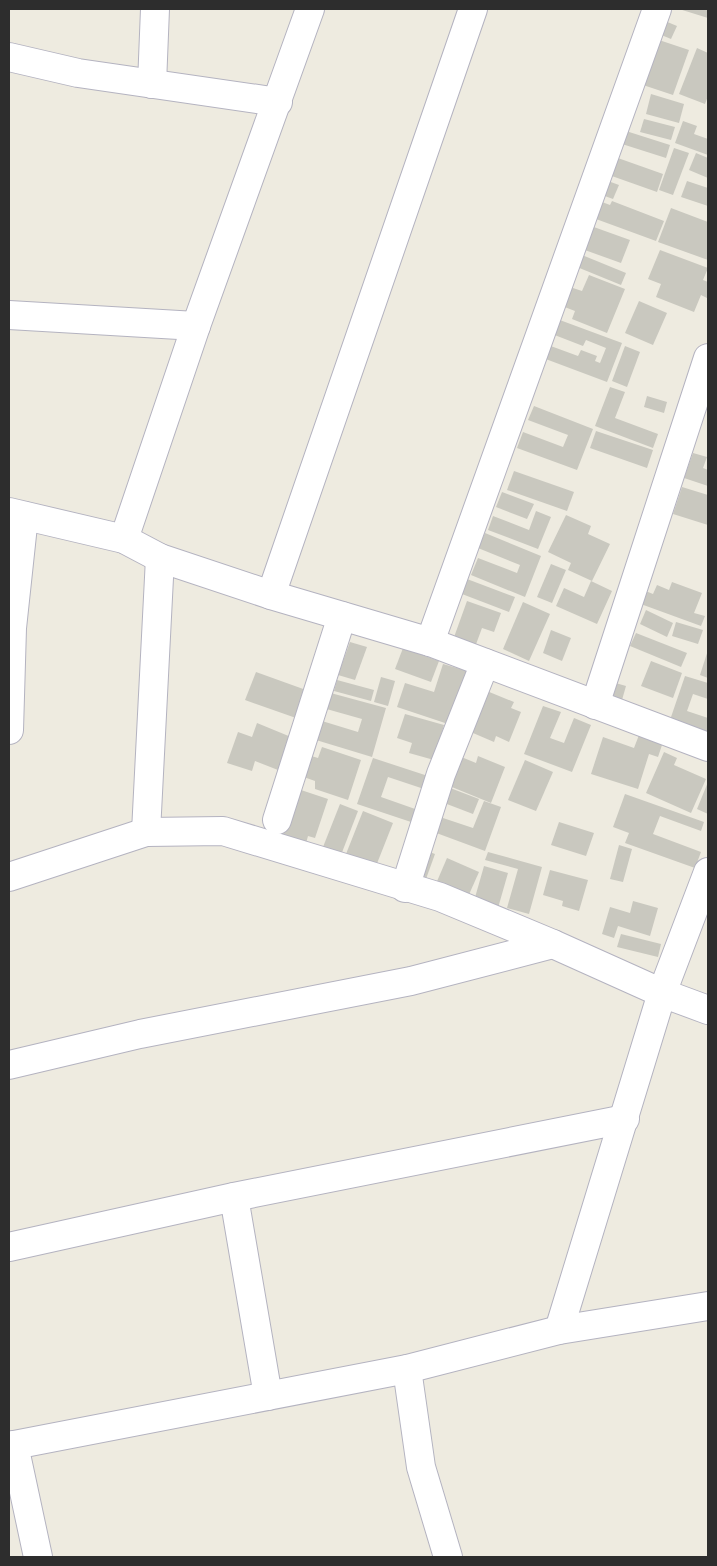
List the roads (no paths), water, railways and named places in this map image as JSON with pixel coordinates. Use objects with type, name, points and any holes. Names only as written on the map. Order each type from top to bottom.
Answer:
[{"type":"street","points":[[152,84],[155,9]]},
{"type":"street","points":[[124,539],[196,326],[310,9]]},
{"type":"street","points":[[271,595],[473,9]]},
{"type":"street","points":[[430,642],[658,9]]},
{"type":"street","points":[[9,57],[78,73],[278,102]]},
{"type":"street","points":[[9,315],[196,326]]},
{"type":"street","points":[[595,705],[708,358]]},
{"type":"street","points":[[9,730],[16,514],[124,539],[160,558],[271,595],[430,642],[708,747]]},
{"type":"street","points":[[146,832],[160,558]]},
{"type":"street","points":[[276,820],[342,616]]},
{"type":"street","points":[[405,888],[441,774],[485,663]]},
{"type":"street","points":[[9,877],[146,832],[223,831],[325,861],[405,888],[440,897],[553,944],[662,993],[708,1010]]},
{"type":"street","points":[[558,1330],[625,1119],[662,993],[708,872]]},
{"type":"street","points":[[9,1065],[140,1034],[411,982],[553,944]]},
{"type":"street","points":[[9,1247],[234,1196],[625,1119]]},
{"type":"street","points":[[234,1196],[268,1396]]},
{"type":"street","points":[[38,1557],[11,1445],[407,1369],[558,1330],[708,1306]]},
{"type":"street","points":[[407,1369],[421,1467],[448,1557]]}]
